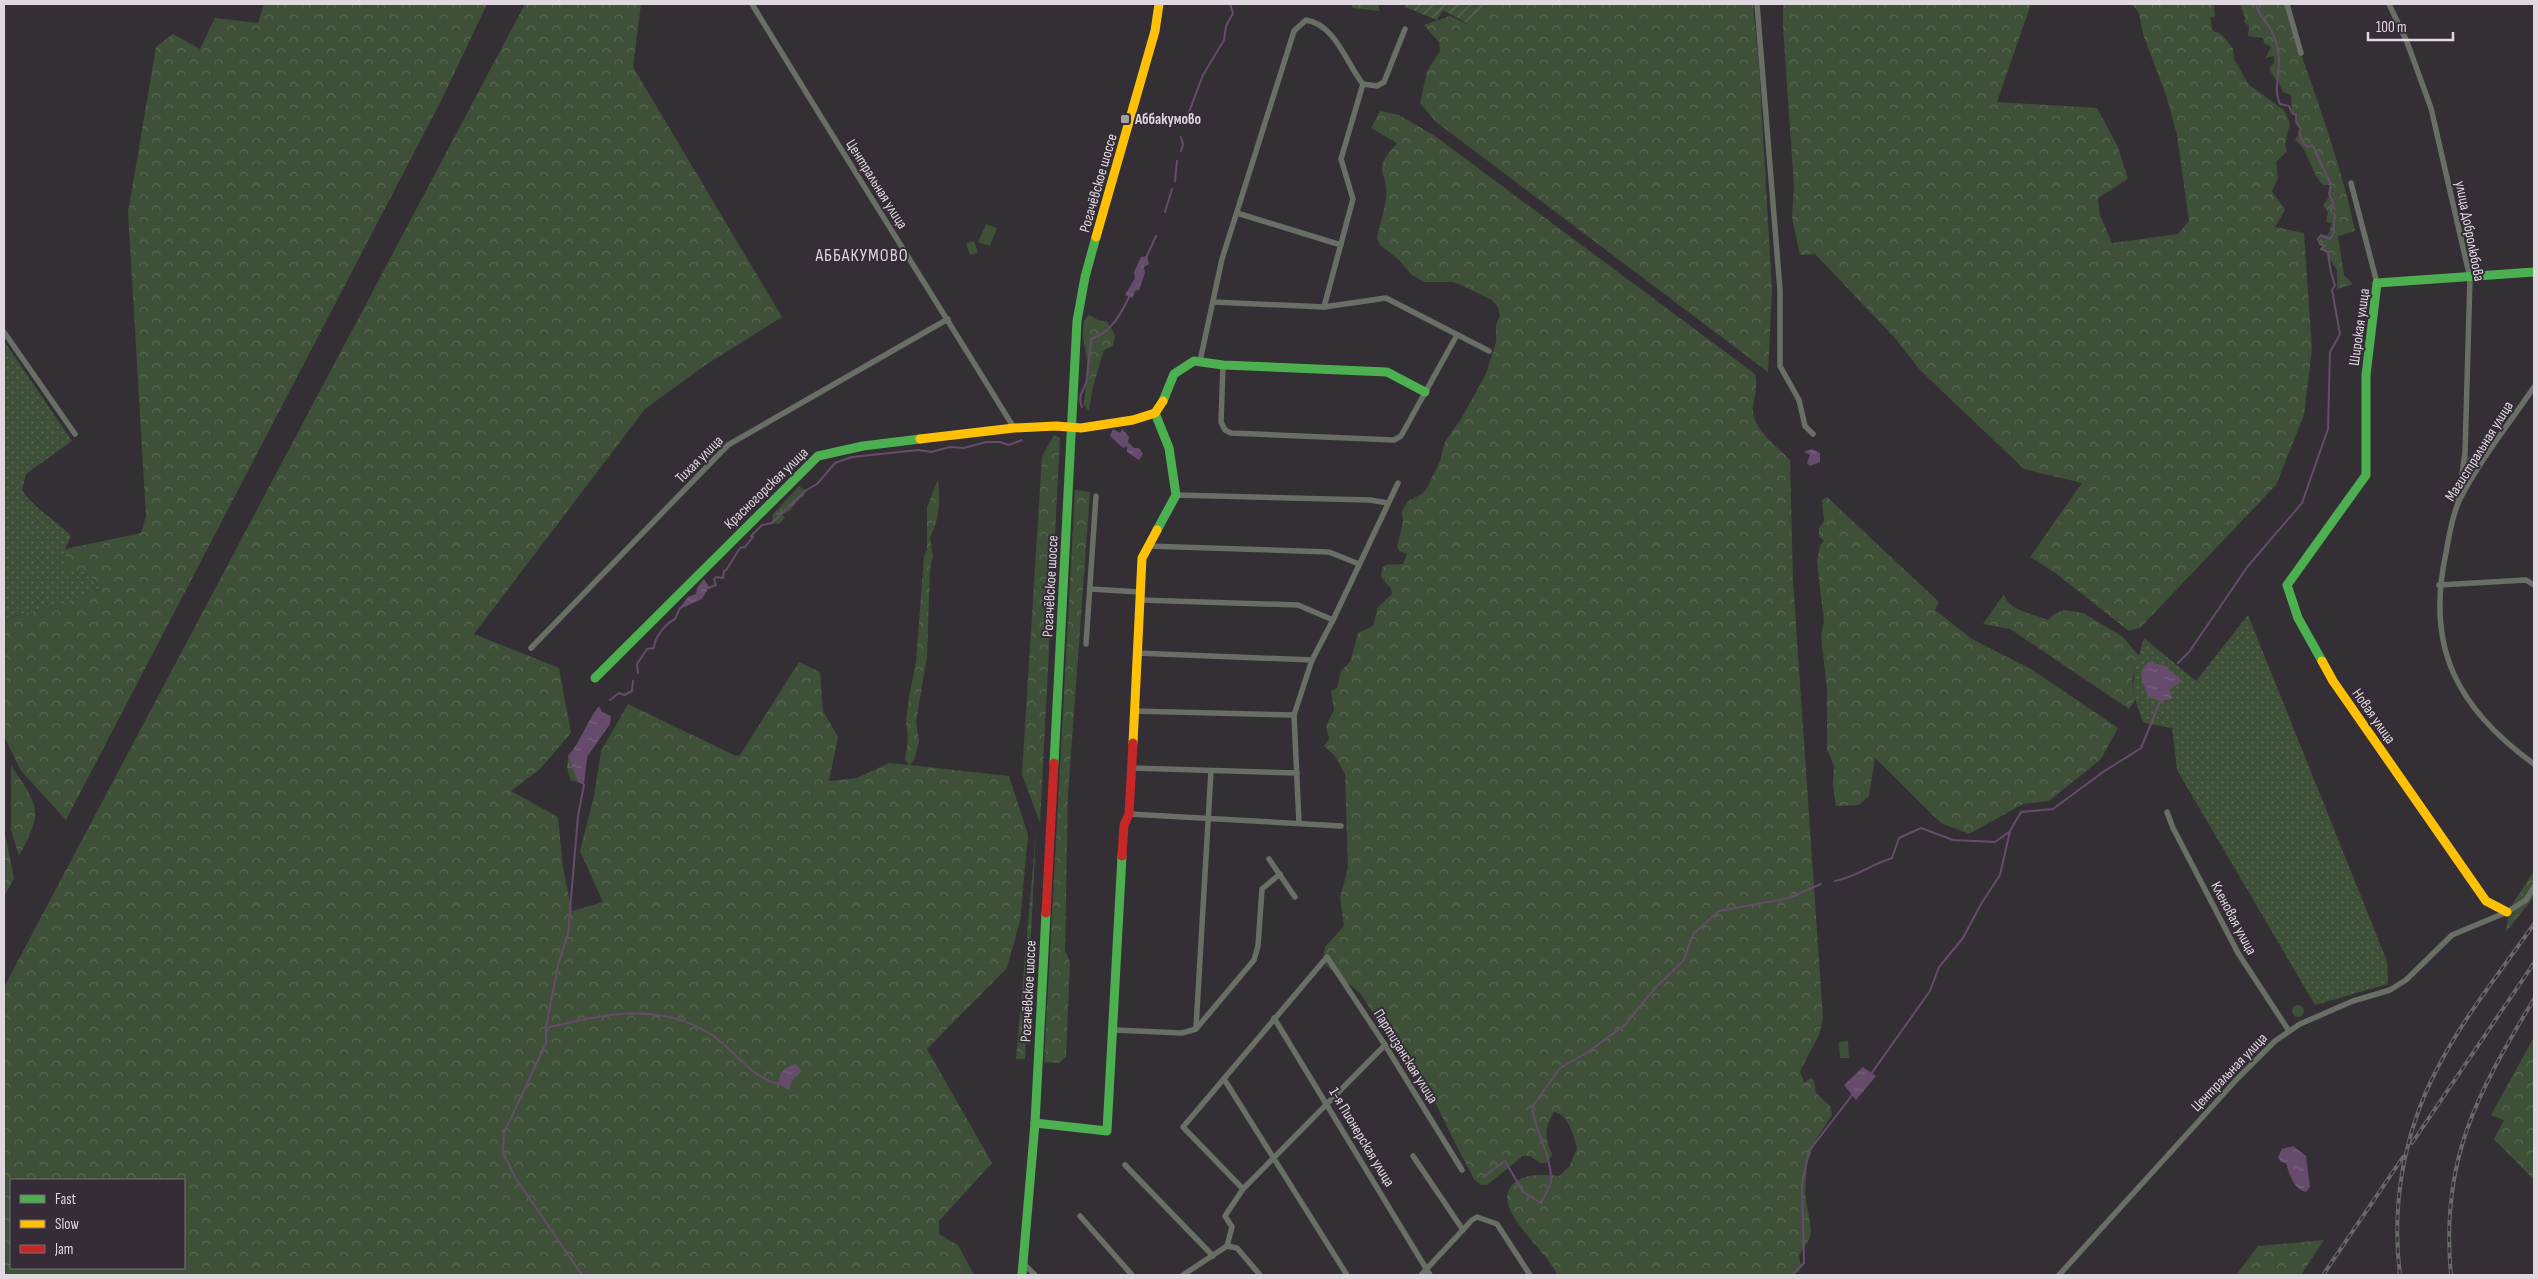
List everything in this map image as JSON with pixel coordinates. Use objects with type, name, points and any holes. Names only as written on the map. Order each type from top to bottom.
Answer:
[{"type":"street","name":"Центральная улица","points":[[752,4],[829,132],[948,319],[1014,428]]},
{"type":"street","name":"Рогачёвское шоссе","points":[[1022,1275],[1035,1123],[1076,321],[1080,296],[1155,30],[1159,4]]},
{"type":"street","points":[[1757,4],[1780,290],[1780,366],[1799,400],[1804,426],[1813,434]]},
{"type":"street","points":[[2287,4],[2301,53]]},
{"type":"street","name":"улица Добролюбова","points":[[2389,4],[2407,42],[2431,108],[2470,278],[2465,453],[2458,502]]},
{"type":"street","points":[[1200,361],[1222,259],[1236,213],[1296,27],[1306,20],[1321,26],[1345,54],[1363,84],[1342,159],[1353,199],[1324,307]]},
{"type":"street","points":[[1363,84],[1377,86],[1384,82],[1405,29]]},
{"type":"street","points":[[2351,182],[2376,283]]},
{"type":"street","points":[[1236,213],[1341,245]]},
{"type":"street","name":"Широкая улица","points":[[2334,520],[2366,474],[2366,375],[2376,283],[2470,278],[2534,272]]},
{"type":"street","points":[[1214,302],[1324,307],[1386,298],[1489,351]]},
{"type":"street","name":"Тихая улица","points":[[531,648],[728,445],[948,319]]},
{"type":"street","points":[[4,332],[75,434]]},
{"type":"street","points":[[1224,365],[1221,422],[1225,430],[1231,433],[1394,440],[1401,436],[1457,335]]},
{"type":"street","points":[[1035,1123],[1107,1131],[1124,825],[1129,814],[1142,558],[1176,495],[1169,448],[1155,412],[1166,396],[1174,374],[1185,365],[1200,361],[1224,365],[1387,372],[1425,392]]},
{"type":"street","name":"Магистральная улица","points":[[2534,388],[2458,502],[2439,585],[2448,656],[2454,677],[2465,697],[2498,736],[2534,764]]},
{"type":"street","name":"Красногорская улица","points":[[595,678],[818,456],[863,446],[1014,428],[1071,427],[1123,422],[1155,412]]},
{"type":"street","points":[[1299,823],[1294,715],[1312,660],[1398,483]]},
{"type":"street","points":[[1176,495],[1370,500],[1388,503]]},
{"type":"street","points":[[1086,644],[1096,496]]},
{"type":"street","name":"Новая улица","points":[[2334,520],[2287,585],[2298,618],[2333,681],[2486,901],[2507,912]]},
{"type":"street","points":[[1147,546],[1329,552],[1359,564]]},
{"type":"street","points":[[2439,585],[2526,580],[2534,585]]},
{"type":"street","points":[[1090,589],[1140,596],[1298,605],[1333,620]]},
{"type":"street","points":[[1136,654],[1312,660]]},
{"type":"street","points":[[1133,711],[1294,715]]},
{"type":"street","points":[[1131,768],[1297,773]]},
{"type":"street","points":[[1196,1029],[1211,770]]},
{"type":"street","name":"Кленовая улица","points":[[2167,812],[2238,953],[2289,1031]]},
{"type":"street","points":[[1129,814],[1341,826]]},
{"type":"street","points":[[1269,859],[1295,896]]},
{"type":"street","points":[[1114,1030],[1182,1033],[1196,1029],[1254,960],[1258,946],[1262,888],[1280,874]]},
{"type":"street","name":"Центральная улица","points":[[2058,1275],[2252,1063],[2289,1031],[2353,1001],[2390,990],[2406,980],[2452,935],[2507,912],[2526,900],[2534,888]]},
{"type":"street","name":"Партизанская улица","points":[[1274,1018],[1326,957],[1385,1045],[1462,1170]]},
{"type":"street","points":[[1244,1189],[1183,1127],[1274,1018]]},
{"type":"street","name":"1-я Пионерская улица","points":[[1274,1018],[1328,1103],[1430,1275]]},
{"type":"street","points":[[1183,1275],[1227,1246],[1232,1227],[1225,1216],[1244,1189],[1385,1045]]},
{"type":"street","points":[[1224,1079],[1347,1275]]},
{"type":"street","points":[[1413,1156],[1463,1230]]},
{"type":"street","points":[[1125,1166],[1213,1256]]},
{"type":"street","points":[[1080,1216],[1132,1275]]},
{"type":"street","points":[[1420,1275],[1477,1217],[1493,1221],[1530,1275]]},
{"type":"street","points":[[1227,1246],[1238,1248],[1260,1275]]},
{"type":"street","points":[[1024,1264],[1035,1275]]},
{"type":"green space","points":[[264,4],[487,4],[442,99],[66,820],[21,771],[4,736],[4,619],[65,603],[100,589],[89,573],[67,569],[65,549],[141,533],[146,516],[128,212],[156,47],[173,34],[200,49],[215,18],[258,23]]},
{"type":"green space","points":[[525,4],[641,4],[633,67],[782,317],[704,366],[645,409],[474,634],[559,668],[571,733],[540,769],[511,791],[558,817],[563,868],[572,911],[603,902],[580,851],[594,796],[601,751],[628,704],[736,756],[740,755],[799,662],[820,672],[823,711],[838,737],[829,781],[857,778],[889,763],[909,765],[905,760],[908,739],[906,722],[916,663],[924,556],[927,549],[927,507],[938,479],[939,494],[936,524],[930,537],[933,556],[930,569],[927,657],[916,722],[919,741],[915,758],[910,765],[1009,776],[1028,835],[1020,921],[1007,968],[927,1049],[992,1163],[939,1221],[939,1234],[958,1245],[974,1275],[4,1275],[4,987]]},
{"type":"green space","points":[[1352,4],[1377,4],[1380,11],[1353,8]]},
{"type":"green space","points":[[1407,4],[1490,4],[1470,25],[1443,10],[1437,20],[1405,7]]},
{"type":"green space","points":[[1490,4],[1753,4],[1759,65],[1772,291],[1768,372],[1436,122],[1420,103],[1427,71],[1440,51],[1439,42],[1424,25],[1450,16],[1467,24],[1471,23]]},
{"type":"green space","points":[[1783,4],[2031,4],[1997,102],[2097,108],[2118,147],[2128,179],[2098,198],[2100,215],[2112,243],[2178,234],[2189,221],[2177,135],[2167,98],[2143,34],[2139,13],[2132,4],[2214,4],[2215,16],[2210,18],[2213,31],[2221,34],[2233,48],[2234,59],[2249,85],[2284,110],[2290,123],[2285,144],[2287,151],[2276,162],[2278,178],[2272,191],[2285,210],[2275,227],[2304,233],[2312,349],[2304,415],[2276,485],[2140,628],[2129,631],[2054,572],[2030,557],[2082,483],[2024,469],[1920,370],[1894,337],[1815,254],[1800,255],[1792,217],[1794,186]]},
{"type":"green space","points":[[2240,4],[2284,4],[2323,117],[2348,202],[2355,231],[2338,236],[2344,275],[2353,284],[2337,289],[2337,270],[2319,242],[2321,236],[2328,235],[2332,223],[2326,222],[2328,212],[2323,206],[2330,195],[2329,185],[2323,185],[2319,180],[2304,150],[2295,140],[2301,130],[2296,124],[2296,115],[2292,113],[2291,95],[2283,92],[2269,68],[2274,63],[2274,56],[2265,58],[2271,47],[2264,43],[2263,38],[2248,36],[2249,26],[2244,22],[2245,18]]},
{"type":"green space","points":[[1380,111],[1399,115],[1435,136],[1755,374],[1756,386],[1753,414],[1756,422],[1765,436],[1790,460],[1793,581],[1823,1018],[1819,1035],[1800,1071],[1804,1083],[1810,1078],[1814,1080],[1816,1093],[1830,1106],[1832,1115],[1815,1141],[1807,1164],[1805,1194],[1811,1229],[1810,1238],[1799,1255],[1801,1266],[1799,1272],[1790,1275],[1557,1275],[1516,1220],[1507,1198],[1510,1188],[1520,1179],[1532,1176],[1559,1176],[1569,1167],[1577,1148],[1567,1121],[1554,1112],[1551,1117],[1547,1128],[1547,1138],[1552,1154],[1548,1162],[1540,1163],[1530,1156],[1523,1156],[1487,1185],[1481,1185],[1474,1179],[1436,1104],[1393,1046],[1361,994],[1323,961],[1325,947],[1344,926],[1340,898],[1348,868],[1345,774],[1334,755],[1324,746],[1329,739],[1326,726],[1334,710],[1331,691],[1337,688],[1341,671],[1350,662],[1358,633],[1373,626],[1378,607],[1392,594],[1391,589],[1381,577],[1382,568],[1386,565],[1403,564],[1407,554],[1399,551],[1397,547],[1403,522],[1402,511],[1408,501],[1422,494],[1427,488],[1440,461],[1445,442],[1461,419],[1486,374],[1496,342],[1496,324],[1500,316],[1498,307],[1492,300],[1453,282],[1425,282],[1412,275],[1399,260],[1380,245],[1377,238],[1386,200],[1382,166],[1397,143],[1371,128]]},
{"type":"green space","points":[[986,224],[997,228],[990,246],[978,242]]},
{"type":"green space","points":[[974,241],[978,253],[970,255],[966,243]]},
{"type":"green space","points":[[1089,315],[1107,322],[1115,335],[1113,346],[1104,350],[1093,388],[1089,411],[1083,404],[1086,391],[1087,359],[1083,339],[1083,325]]},
{"type":"green space","points":[[4,341],[72,441],[26,474],[22,490],[39,509],[71,536],[65,549],[89,573],[100,589],[65,603],[4,619]]},
{"type":"green space","points":[[1054,435],[1060,438],[1040,823],[1022,774],[1042,456]]},
{"type":"green space","points":[[2466,455],[2481,463],[2462,493]]},
{"type":"green space","points":[[799,486],[805,491],[805,494],[791,510],[782,514],[785,518],[779,524],[772,523],[773,514]]},
{"type":"green space","points":[[1075,490],[1090,492],[1068,795],[1065,950],[1070,962],[1066,1057],[1059,1063],[1044,1062]]},
{"type":"green space","points":[[1827,497],[1939,602],[1935,610],[1972,639],[2031,669],[2118,728],[2101,759],[2049,801],[2023,804],[1969,834],[1941,823],[1875,758],[1869,796],[1859,805],[1836,806],[1833,784],[1834,766],[1827,749],[1827,690],[1821,635],[1824,622],[1817,562],[1820,546],[1824,540],[1819,537],[1819,528],[1824,521],[1822,500]]},
{"type":"green space","points":[[2004,594],[2011,605],[2022,611],[2048,620],[2054,614],[2064,610],[2083,613],[2123,637],[2139,656],[2132,680],[2135,700],[2129,709],[2010,629],[1983,624]]},
{"type":"green space","points":[[2248,615],[2387,961],[2388,984],[2315,1005],[2177,770],[2172,728],[2144,723],[2135,699],[2135,672],[2144,638],[2196,681]]},
{"type":"green space","points":[[568,756],[578,782],[571,781],[567,767]]},
{"type":"green space","points":[[11,765],[27,790],[35,809],[33,828],[19,856],[11,830]]},
{"type":"green space","points":[[4,829],[14,878],[4,897]]},
{"type":"green space","points":[[1036,833],[1025,1059],[1016,1059]]},
{"type":"green space","points":[[2534,871],[2531,889],[2520,901],[2510,908]]},
{"type":"green space","points":[[2534,890],[2534,897],[2506,932],[2509,913]]},
{"type":"green space","points":[[2296,1005],[2300,1005],[2304,1011],[2300,1017],[2296,1017],[2292,1013],[2292,1009]]},
{"type":"green space","points":[[2534,1037],[2534,1180],[2494,1139],[2504,1120],[2491,1115]]},
{"type":"green space","points":[[1848,1041],[1849,1058],[1840,1058],[1839,1042]]},
{"type":"green space","points":[[2324,1240],[2301,1275],[2236,1275],[2258,1246]]},
{"type":"water","points":[[1147,256],[1149,264],[1144,267],[1145,273],[1139,290],[1135,291],[1133,298],[1125,295],[1135,278],[1134,272],[1141,257]]},
{"type":"water","points":[[1113,429],[1120,433],[1122,429],[1129,437],[1128,442],[1134,448],[1139,448],[1143,454],[1139,460],[1127,452],[1127,446],[1123,448],[1110,436]]},
{"type":"water","points":[[1812,449],[1820,453],[1820,462],[1810,466],[1807,463],[1810,455],[1804,452]]},
{"type":"water","points":[[704,579],[709,587],[702,599],[678,610],[688,597],[696,594],[697,588]]},
{"type":"water","points":[[2149,662],[2165,666],[2182,681],[2170,689],[2172,699],[2161,701],[2148,697],[2141,674]]},
{"type":"water","points":[[599,706],[602,712],[611,716],[610,724],[587,757],[584,785],[578,782],[568,756]]},
{"type":"water","points":[[796,1064],[801,1071],[792,1081],[789,1090],[778,1084],[779,1080],[781,1073],[786,1068]]},
{"type":"water","points":[[1863,1067],[1876,1076],[1856,1100],[1844,1085]]},
{"type":"water","points":[[2293,1146],[2306,1156],[2310,1187],[2306,1192],[2298,1188],[2290,1176],[2286,1163],[2281,1162],[2278,1157],[2282,1149]]},
{"type":"waterway","points":[[1188,115],[1203,75],[1224,40],[1226,26],[1233,13],[1230,4]]},
{"type":"waterway","points":[[2178,663],[2189,652],[2248,566],[2302,503],[2328,429],[2330,352],[2340,334],[2332,290],[2335,285],[2330,269],[2328,252],[2321,249],[2325,246],[2320,244],[2318,239],[2321,235],[2330,239],[2333,235],[2335,215],[2331,212],[2333,202],[2329,194],[2331,185],[2313,146],[2308,147],[2303,143],[2299,133],[2301,129],[2296,122],[2296,115],[2292,113],[2289,106],[2280,104],[2277,93],[2279,64],[2277,46],[2271,30],[2256,4]]},
{"type":"waterway","points":[[1181,137],[1183,145],[1181,151]]},
{"type":"waterway","points":[[1175,181],[1177,161]]},
{"type":"waterway","points":[[1165,212],[1172,189]]},
{"type":"waterway","points":[[1146,258],[1156,236]]},
{"type":"waterway","points":[[1082,407],[1080,399],[1086,382],[1091,339],[1104,332],[1115,322],[1130,295]]},
{"type":"waterway","points":[[708,588],[716,585],[714,579],[716,577],[723,578],[724,571],[740,548],[745,547],[753,537],[751,536],[762,525],[772,523],[805,491],[817,484],[835,463],[852,457],[918,450],[931,452],[950,447],[964,448],[986,442],[1000,442],[1009,445],[1022,440]]},
{"type":"waterway","points":[[638,673],[637,664],[647,649],[654,648],[658,635],[675,619],[680,608]]},
{"type":"waterway","points":[[610,700],[619,693],[624,695],[632,691],[633,681]]},
{"type":"waterway","points":[[1871,1074],[1930,991],[1939,967],[1963,938],[1981,904],[2000,875],[2010,831],[2021,812],[2053,809],[2103,772],[2141,748],[2161,699]]},
{"type":"waterway","points":[[582,1275],[515,1177],[503,1153],[504,1133],[546,1043],[546,1028],[558,965],[568,934],[578,816],[584,785]]},
{"type":"waterway","points":[[1835,881],[1850,877],[1892,858],[1899,838],[1921,828],[1953,840],[1995,842],[2009,832]]},
{"type":"waterway","points":[[1483,1177],[1505,1161],[1523,1192],[1541,1203],[1551,1181],[1551,1172],[1532,1107],[1560,1068],[1585,1054],[1625,1025],[1655,988],[1684,960],[1693,934],[1719,911],[1789,898],[1821,884]]},
{"type":"waterway","points":[[546,1028],[609,1015],[652,1014],[672,1018],[692,1024],[712,1035],[758,1075],[778,1084]]},
{"type":"waterway","points":[[1792,1275],[1804,1263],[1802,1184],[1809,1151],[1853,1094]]},
{"type":"railway","points":[[2400,1275],[2397,1222],[2399,1196],[2408,1143],[2416,1118],[2437,1069],[2458,1031],[2534,924]]},
{"type":"railway","points":[[2412,1143],[2534,963]]},
{"type":"railway","points":[[2451,1275],[2449,1234],[2451,1197],[2457,1162],[2467,1130],[2495,1066],[2534,999]]},
{"type":"railway","points":[[2323,1275],[2403,1157]]},
{"type":"traffic: fast","points":[[1054,763],[1077,321],[1085,277],[1096,237]]},
{"type":"traffic: fast","points":[[2322,661],[2298,618],[2287,585],[2366,475],[2366,375],[2377,283],[2534,272]]},
{"type":"traffic: fast","points":[[1163,401],[1174,374],[1194,361],[1223,365],[1387,372],[1425,392]]},
{"type":"traffic: fast","points":[[1155,413],[1169,448],[1176,495],[1157,530]]},
{"type":"traffic: fast","points":[[595,678],[818,456],[863,446],[920,439]]},
{"type":"traffic: fast","points":[[1035,1123],[1107,1131],[1122,856]]},
{"type":"traffic: fast","points":[[1022,1275],[1035,1123],[1046,913]]},
{"type":"traffic: slow","points":[[1096,237],[1155,31],[1159,4]]},
{"type":"traffic: slow","points":[[920,439],[1014,428],[1056,426],[1081,428],[1133,420],[1155,413],[1163,401]]},
{"type":"traffic: slow","points":[[1133,743],[1142,558],[1157,530]]},
{"type":"traffic: slow","points":[[2322,661],[2333,681],[2486,901],[2507,912]]},
{"type":"traffic: jam","points":[[1122,856],[1124,825],[1129,814],[1133,743]]},
{"type":"traffic: jam","points":[[1046,913],[1054,763]]},
{"type":"place","name":"Аббакумово","points":[[1125,119]]},
{"type":"district","name":"АББАКУМОВО","points":[[862,255]]}]
